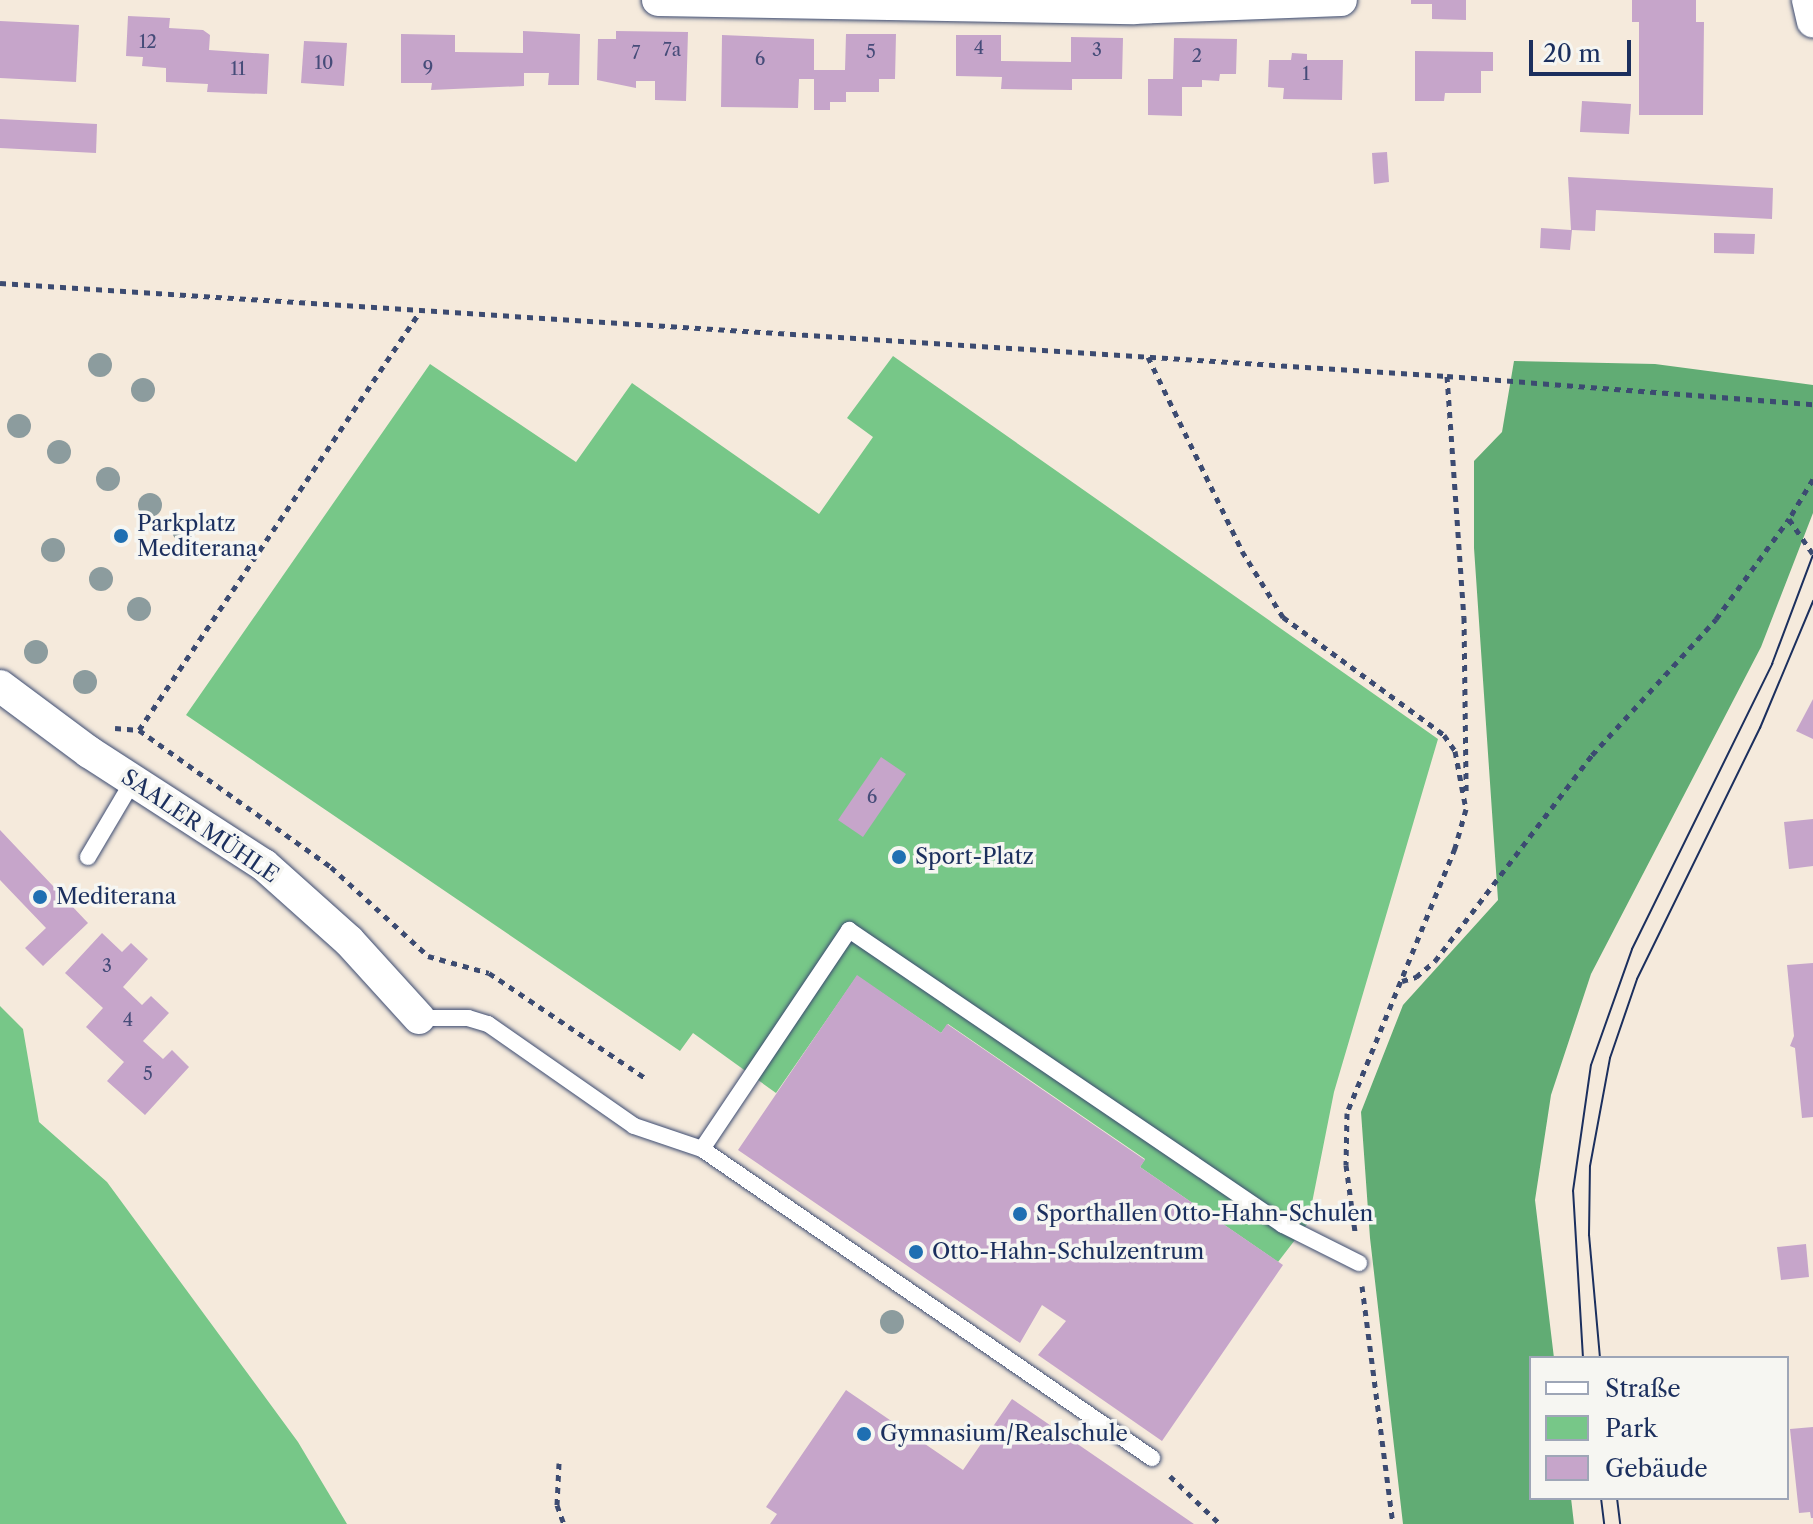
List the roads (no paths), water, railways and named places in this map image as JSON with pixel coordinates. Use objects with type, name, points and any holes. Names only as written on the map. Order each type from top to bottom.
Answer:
[{"type":"street","points":[[658,0],[1166,8],[1341,0]]},
{"type":"street","points":[[1808,0],[1813,21]]},
{"type":"street","name":"SAALER MÜHLE","points":[[0,686],[133,781],[264,865],[349,941],[419,1018]]},
{"type":"lane","points":[[88,857],[133,781]]},
{"type":"lane","points":[[702,1149],[849,930],[1283,1225],[1359,1263]]},
{"type":"lane","points":[[419,1018],[468,1018],[488,1024],[634,1126],[702,1149],[1152,1458]]},
{"type":"tram line","points":[[1583,1356],[1573,1191],[1591,1065],[1632,949],[1772,664],[1813,555]]},
{"type":"tram line","points":[[1600,1356],[1589,1235],[1590,1166],[1610,1058],[1637,979],[1760,728],[1813,601]]},
{"type":"tram line","points":[[1601,1500],[1604,1524]]},
{"type":"tram line","points":[[1617,1500],[1620,1524]]},
{"type":"place","name":"Parkplatz Mediterana","points":[[121,536]]},
{"type":"place","name":"Sport-Platz","points":[[899,857]]},
{"type":"place","name":"Mediterana","points":[[40,897]]},
{"type":"place","name":"Sporthallen Otto-Hahn-Schulen","points":[[1020,1214]]},
{"type":"place","name":"Otto-Hahn-Schulzentrum","points":[[916,1252]]},
{"type":"place","name":"Gymnasium/Realschule","points":[[864,1434]]}]
